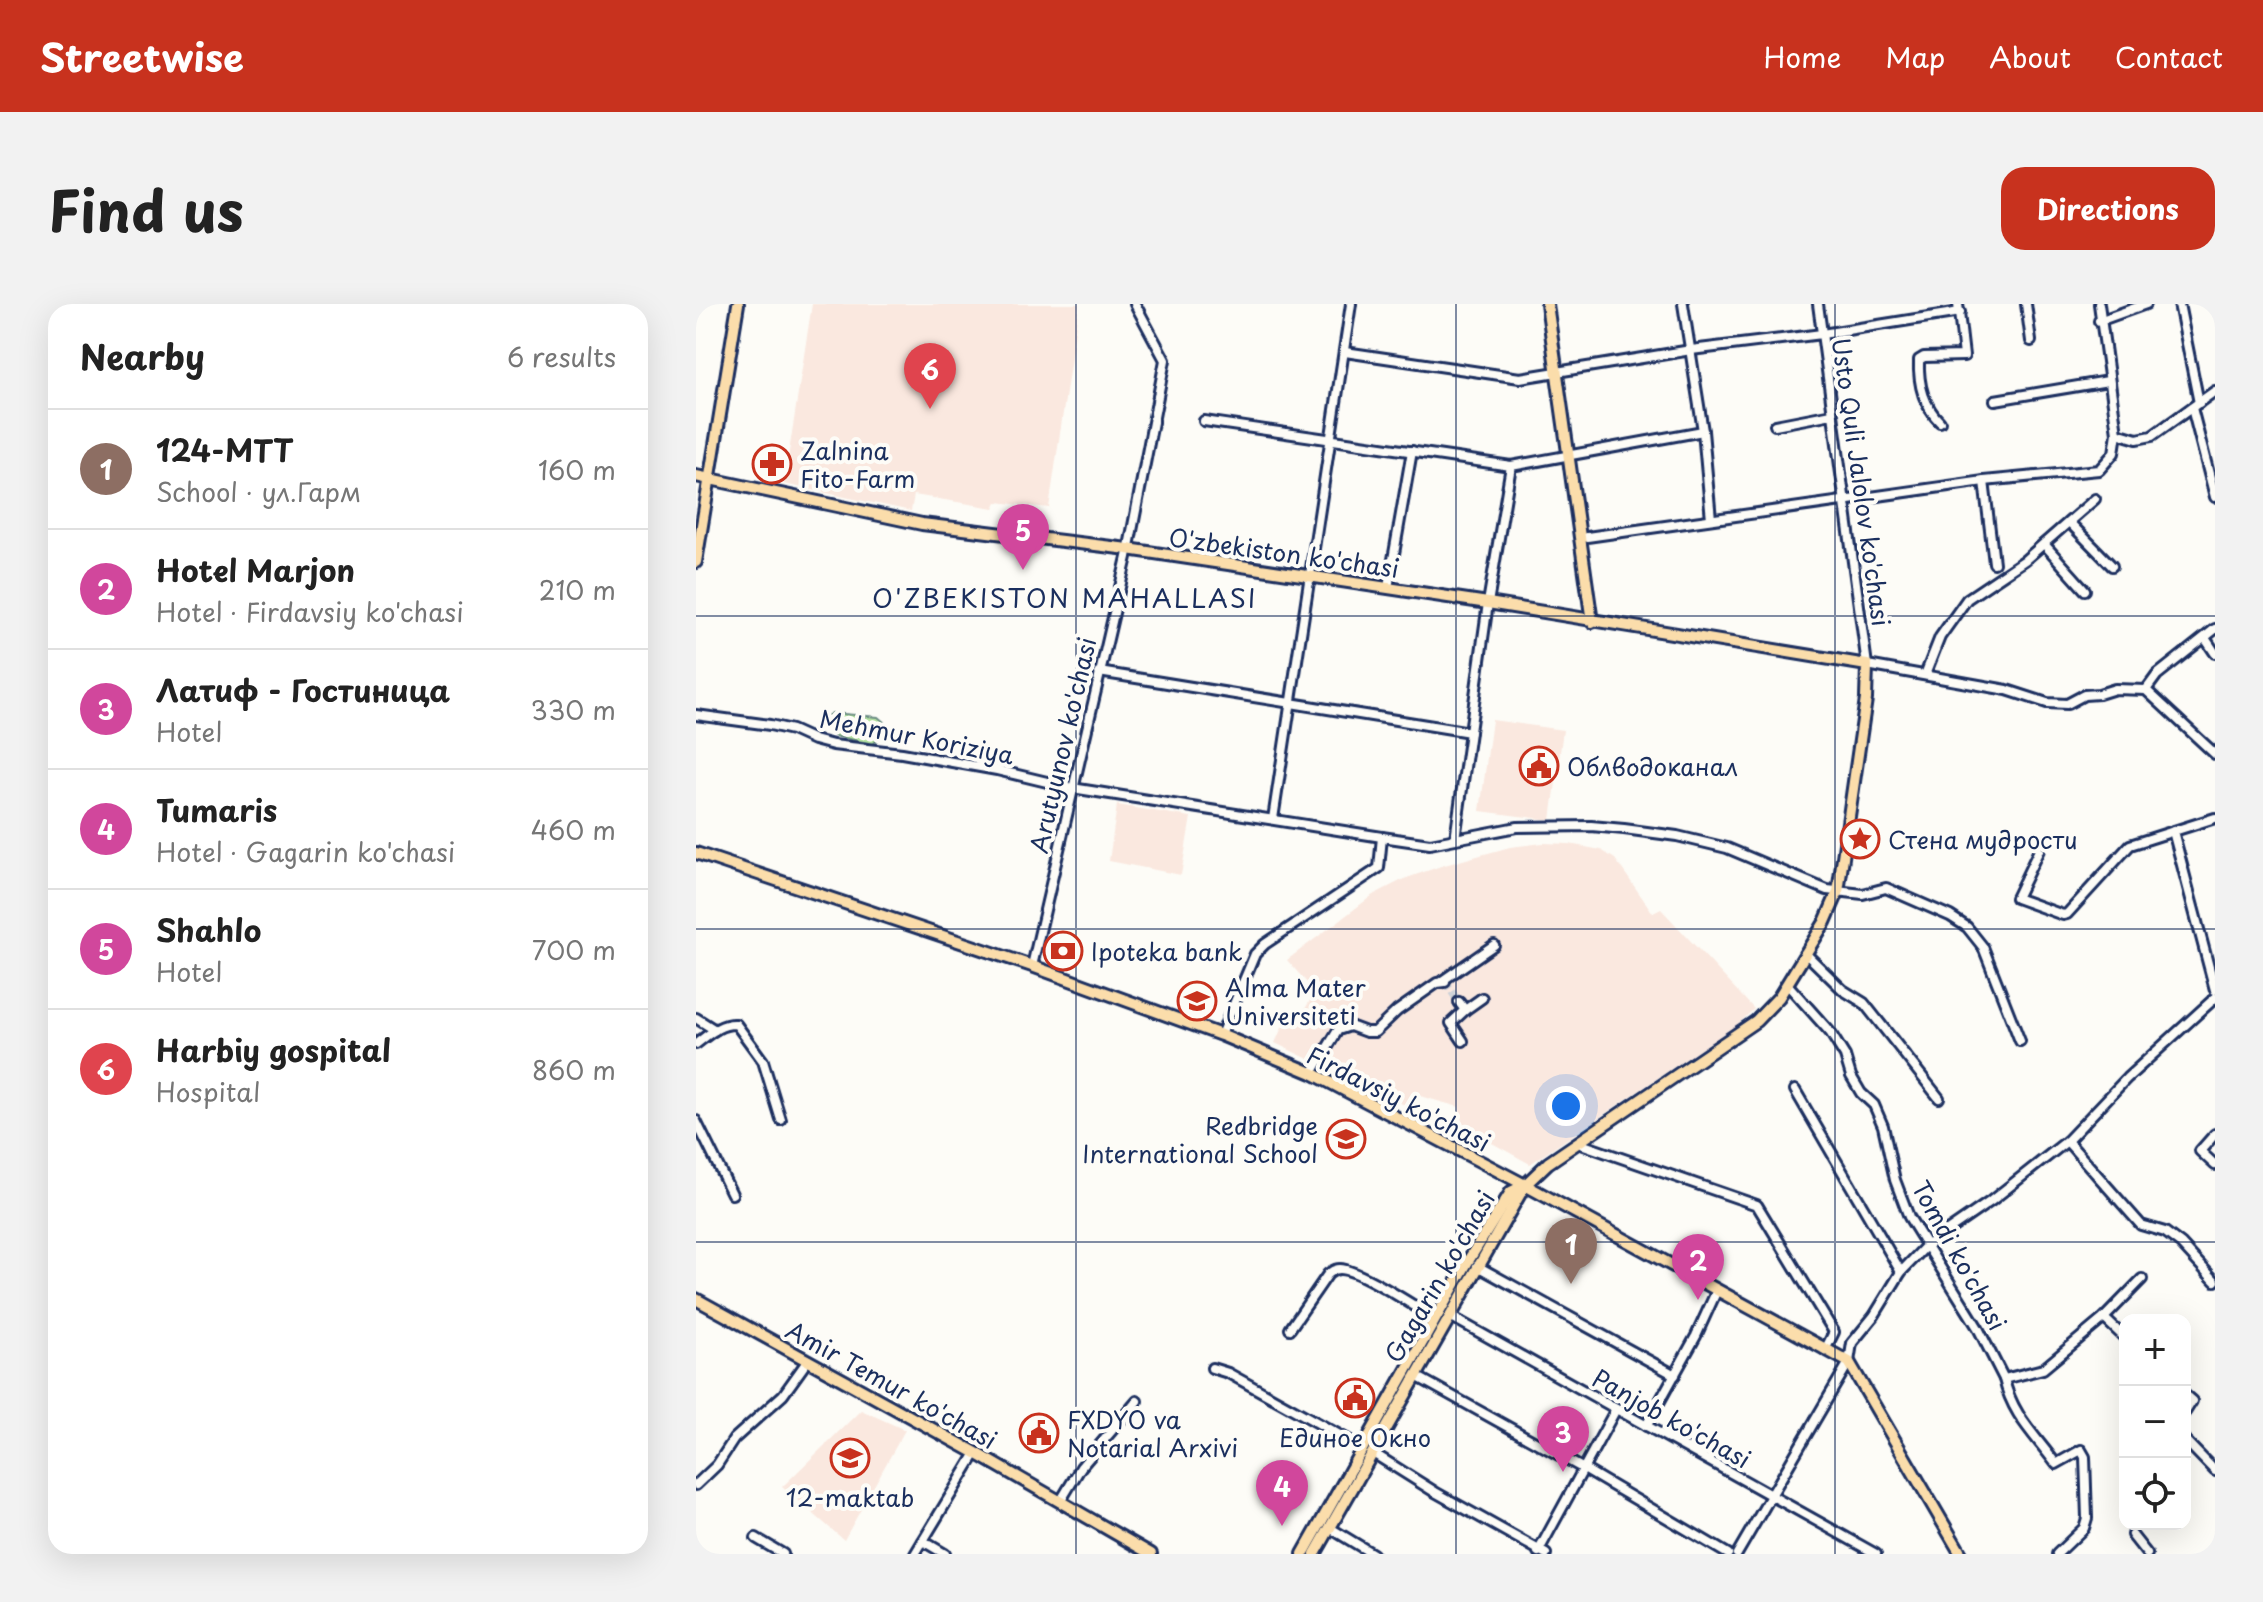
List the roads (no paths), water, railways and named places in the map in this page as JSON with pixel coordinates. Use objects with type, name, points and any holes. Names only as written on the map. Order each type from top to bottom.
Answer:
[{"type":"main road","points":[[696,562],[738,304]]},
{"type":"main road","points":[[1547,304],[1592,622]]},
{"type":"main road","name":"O'zbekiston ko'chasi","points":[[696,476],[913,523],[1128,549],[1488,603],[1867,665]]},
{"type":"main road","points":[[1525,1185],[1548,1163],[1756,1021],[1769,1010],[1787,984],[1825,922],[1838,892],[1866,699],[1867,665]]},
{"type":"main road","name":"Firdavsiy ko'chasi","points":[[696,853],[1032,966],[1221,1035],[1312,1073],[1849,1362]]},
{"type":"main road","name":"Gagarin ko'chasi","points":[[1303,1554],[1416,1376],[1525,1185]]},
{"type":"main road","name":"Gagarin ko'chasi","points":[[1315,1554],[1435,1319],[1511,1192],[1525,1185]]},
{"type":"main road","name":"Amir Temur ko'chasi","points":[[696,1299],[976,1453],[1151,1554]]},
{"type":"main road","points":[[1849,1362],[1961,1554]]},
{"type":"street","name":"Arutyunov ko'chasi","points":[[1032,966],[1128,549],[1165,360],[1135,304]]},
{"type":"street","points":[[1273,819],[1351,304]]},
{"type":"street","points":[[1683,304],[1703,431],[1711,519]]},
{"type":"street","name":"Usto Quli Jalolov ko'chasi","points":[[1818,304],[1867,665]]},
{"type":"street","points":[[2026,304],[2031,341]]},
{"type":"street","points":[[1580,538],[1984,481],[2099,470],[2114,453],[2117,429],[2099,304]]},
{"type":"street","points":[[2100,321],[2146,304]]},
{"type":"street","points":[[2179,304],[2202,448],[2215,497]]},
{"type":"street","points":[[1345,352],[1520,378],[1691,350],[1822,334],[1959,308],[1964,356],[1924,357],[1919,360],[1922,395],[1929,410],[1940,422]]},
{"type":"street","points":[[1995,400],[2108,381]]},
{"type":"street","points":[[2117,429],[2137,439],[2152,436],[2215,391]]},
{"type":"street","points":[[1775,425],[1832,414]]},
{"type":"street","points":[[1204,421],[1511,466],[1703,431]]},
{"type":"street","points":[[2202,448],[2215,446]]},
{"type":"street","points":[[1388,588],[1412,451]]},
{"type":"street","points":[[1455,839],[1488,603],[1511,466]]},
{"type":"street","points":[[1984,481],[1994,563]]},
{"type":"street","points":[[1925,675],[1940,637],[1967,599],[2044,544],[2095,499]]},
{"type":"street","points":[[2069,522],[2112,566]]},
{"type":"street","points":[[2044,544],[2085,590]]},
{"type":"street","points":[[2146,690],[2157,675],[2215,629]]},
{"type":"street","points":[[2205,638],[2215,653]]},
{"type":"street","points":[[1867,665],[2007,690],[2047,703],[2067,704],[2084,695],[2115,689],[2146,690],[2215,754]]},
{"type":"street","points":[[1099,672],[1470,732]]},
{"type":"street","name":"Mehmur Koriziya","points":[[696,715],[770,725],[833,745],[915,756],[1072,788],[1430,844],[1517,827],[1591,826],[1677,836],[1727,848],[1838,892]]},
{"type":"street","points":[[2039,850],[2016,898],[2063,915],[2130,845],[2215,818]]},
{"type":"street","points":[[2173,831],[2215,990]]},
{"type":"street","points":[[1221,1035],[1255,954],[1265,944],[1379,868],[1382,837]]},
{"type":"street","points":[[1838,892],[1863,894],[1886,888],[1950,916],[1967,927],[1983,947],[2020,1041]]},
{"type":"street","points":[[1312,1073],[1338,1030],[1350,1026],[1375,1032],[1397,1011],[1494,945]]},
{"type":"street","points":[[1805,953],[1843,990],[1864,1003],[1939,1098]]},
{"type":"street","name":"Tomdi ko'chasi","points":[[1787,984],[1830,1032],[1845,1056],[1851,1076],[1861,1093],[1874,1105],[1909,1217],[1978,1328],[2004,1379],[2009,1400],[2018,1416],[2056,1464],[2081,1450],[2085,1457],[2087,1518],[2084,1528],[2057,1554]]},
{"type":"street","points":[[1463,1041],[1451,1023],[1482,998]]},
{"type":"street","points":[[1737,1554],[1849,1362],[1852,1343],[1874,1316],[1901,1272],[1927,1245],[1991,1201],[2067,1141],[2153,1053],[2215,998]]},
{"type":"street","points":[[1459,1002],[1465,1010]]},
{"type":"street","points":[[2207,1007],[2215,1013]]},
{"type":"street","points":[[696,1018],[715,1030]]},
{"type":"street","points":[[696,1044],[715,1030],[736,1024],[763,1061],[781,1120]]},
{"type":"street","points":[[1795,1090],[1901,1272]]},
{"type":"street","points":[[696,1121],[732,1194]]},
{"type":"street","points":[[2215,1134],[2200,1151],[2215,1165]]},
{"type":"street","points":[[2067,1141],[2141,1225],[2165,1232],[2181,1244],[2215,1281]]},
{"type":"street","points":[[1578,1143],[1757,1205],[1834,1332],[1825,1350]]},
{"type":"street","points":[[1477,1266],[1675,1375]]},
{"type":"street","points":[[1290,1329],[1328,1274],[1337,1269],[1391,1291],[1435,1319]]},
{"type":"street","points":[[2004,1379],[2043,1369],[2104,1318],[2142,1279]]},
{"type":"street","points":[[1646,1426],[1696,1336],[1717,1290]]},
{"type":"street","name":"Panjob ko'chasi","points":[[1450,1316],[1876,1554]]},
{"type":"street","points":[[2104,1318],[2119,1332]]},
{"type":"street","points":[[696,1485],[717,1465],[734,1439],[783,1395],[808,1360]]},
{"type":"street","points":[[1212,1368],[1228,1373],[1368,1450],[1541,1553],[1616,1409]]},
{"type":"street","points":[[1416,1376],[1584,1469],[1728,1554]]},
{"type":"street","points":[[1060,1502],[1081,1467],[1137,1401]]},
{"type":"street","points":[[2191,1446],[2215,1471]]},
{"type":"street","points":[[915,1554],[976,1453]]},
{"type":"street","points":[[1330,1528],[1373,1554]]},
{"type":"street","points":[[2132,1535],[2147,1554]]},
{"type":"street","points":[[756,1538],[783,1554]]},
{"type":"street","points":[[923,1541],[945,1554]]},
{"type":"tunnel","points":[[1445,982],[1459,1002]]},
{"type":"place","name":"Harbiy gospital","points":[[930,409]]},
{"type":"place","name":"Zalnina Fito-Farm","points":[[772,464]]},
{"type":"place","name":"Shahlo","points":[[1023,570]]},
{"type":"place","name":"Облводоканал","points":[[1539,766]]},
{"type":"place","name":"Стена мудрости","points":[[1860,839]]},
{"type":"place","name":"Ipoteka bank","points":[[1063,951]]},
{"type":"place","name":"Alma Mater Universiteti","points":[[1197,1001]]},
{"type":"place","name":"Redbridge International School","points":[[1346,1139]]},
{"type":"place","name":"124-MTT","points":[[1571,1284]]},
{"type":"place","name":"Hotel Marjon","points":[[1698,1300]]},
{"type":"place","name":"Единое Окно","points":[[1355,1398]]},
{"type":"place","name":"FXDYO va Notarial Arxivi","points":[[1039,1433]]},
{"type":"place","name":"12-maktab","points":[[850,1458]]},
{"type":"place","name":"Латиф - Гостиница","points":[[1563,1472]]},
{"type":"place","name":"Tumaris","points":[[1282,1526]]},
{"type":"district","name":"O'ZBEKISTON MAHALLASI","points":[[1065,597]]}]
